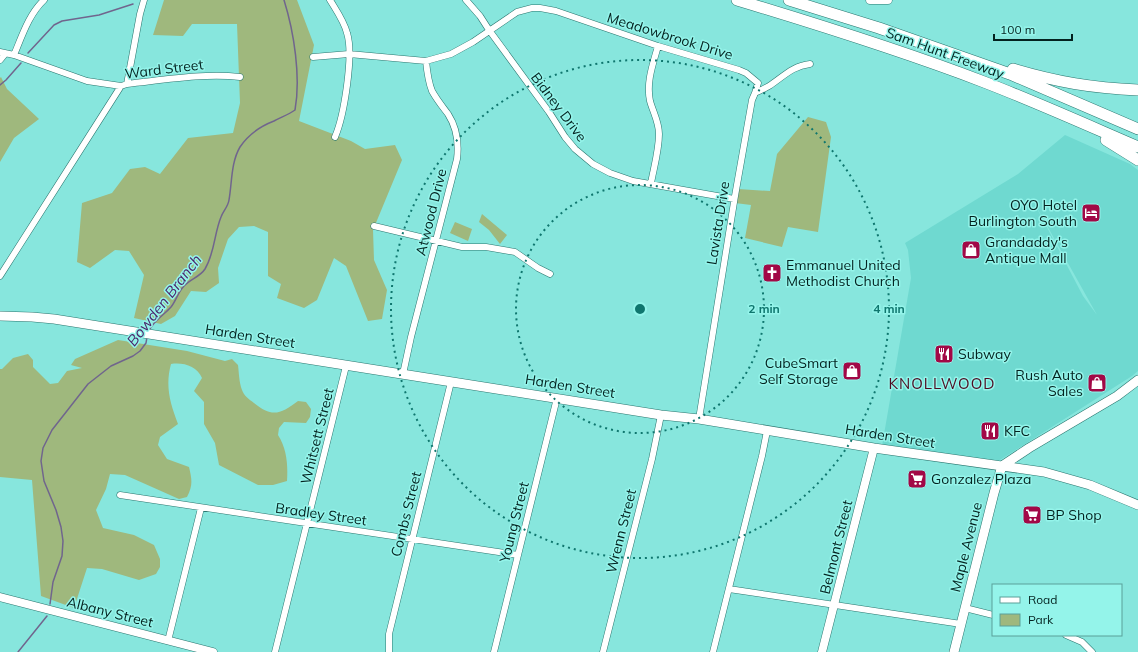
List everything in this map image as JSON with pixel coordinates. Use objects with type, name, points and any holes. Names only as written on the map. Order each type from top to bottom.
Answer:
[{"type":"highway","name":"Sam Hunt Freeway","points":[[737,0],[809,22],[932,63],[1040,105],[1138,147]]},
{"type":"highway","name":"Sam Hunt Freeway","points":[[790,0],[916,41],[1010,74],[1138,129]]},
{"type":"highway","points":[[916,41],[1059,81],[1091,87],[1138,90]]},
{"type":"highway","points":[[1040,105],[1118,147],[1138,160]]},
{"type":"main road","name":"Harden Street","points":[[0,316],[32,316],[661,415],[699,419],[874,448],[1044,472],[1069,478],[1111,492],[1138,505]]},
{"type":"main road","points":[[1002,466],[1029,448],[1117,396],[1138,380]]},
{"type":"main road","name":"Maple Avenue","points":[[954,652],[1002,466]]},
{"type":"street","points":[[14,55],[31,16],[44,0]]},
{"type":"street","points":[[0,276],[124,85],[144,0]]},
{"type":"street","points":[[330,0],[346,28],[349,38],[344,110],[335,137]]},
{"type":"street","name":"Bidney Drive","points":[[466,0],[480,16],[488,30],[549,112],[565,137],[575,149],[594,164],[610,173],[633,181],[734,199]]},
{"type":"street","points":[[870,0],[888,0]]},
{"type":"street","name":"Meadowbrook Drive","points":[[313,57],[349,54],[426,61],[451,54],[473,42],[488,30],[517,12],[532,8],[540,8],[556,11],[658,46],[746,73],[758,83],[754,93]]},
{"type":"street","points":[[651,183],[659,140],[659,132],[651,103],[649,86],[658,46]]},
{"type":"street","points":[[0,60],[3,53]]},
{"type":"street","name":"Ward Street","points":[[3,53],[14,55],[88,80],[124,85],[200,76],[215,75],[240,77]]},
{"type":"street","name":"Atwood Drive","points":[[404,374],[411,337],[457,159],[458,146],[456,133],[451,120],[438,102],[429,83],[426,61]]},
{"type":"street","points":[[754,93],[768,86],[790,71],[800,66],[810,64]]},
{"type":"street","name":"Lavista Drive","points":[[699,419],[734,199],[754,93]]},
{"type":"street","points":[[374,226],[462,247],[486,246],[515,252],[538,268],[550,274]]},
{"type":"street","name":"Whitsett Street","points":[[275,652],[346,366]]},
{"type":"street","name":"Combs Street","points":[[389,652],[389,634],[451,382]]},
{"type":"street","name":"Young Street","points":[[494,652],[557,398]]},
{"type":"street","name":"Wrenn Street","points":[[603,652],[652,458],[661,415]]},
{"type":"street","points":[[713,652],[767,431]]},
{"type":"street","name":"Belmont Street","points":[[822,652],[874,448]]},
{"type":"street","name":"Bradley Street","points":[[120,495],[518,555]]},
{"type":"street","points":[[168,641],[201,508]]},
{"type":"street","points":[[729,589],[960,624]]},
{"type":"street","name":"Albany Street","points":[[0,597],[213,652]]},
{"type":"street","points":[[965,608],[992,615]]},
{"type":"street","points":[[1068,636],[1082,642],[1092,652]]},
{"type":"shaded area","points":[[1065,135],[1130,164],[1138,170],[1138,371],[995,463],[882,446],[911,278],[908,250],[905,243],[1018,174]],"holes":[[[1031,197],[1097,315],[1083,296]]]},
{"type":"green space","points":[[164,0],[297,0],[314,45],[299,121],[351,141],[365,149],[395,145],[402,160],[373,230],[374,260],[387,290],[382,319],[368,321],[346,266],[334,258],[317,300],[304,308],[277,298],[281,284],[268,276],[268,232],[254,226],[239,227],[228,239],[218,268],[219,283],[206,292],[191,291],[175,316],[161,324],[134,318],[144,275],[129,251],[115,250],[90,268],[77,262],[82,203],[112,193],[130,169],[145,167],[160,174],[188,138],[233,133],[240,103],[237,24],[192,24],[183,36],[153,35]]},
{"type":"green space","points":[[1,77],[7,89],[39,119],[14,138],[0,162],[0,78]]},
{"type":"green space","points":[[808,117],[826,122],[831,137],[818,232],[788,227],[782,247],[745,238],[751,205],[735,203],[738,189],[770,191],[777,154]]},
{"type":"green space","points":[[482,214],[507,235],[500,244],[489,230],[479,222]]},
{"type":"green space","points":[[455,222],[472,229],[468,241],[450,233]]},
{"type":"green space","points":[[118,340],[187,351],[225,361],[232,359],[238,365],[243,392],[260,408],[266,411],[276,412],[286,409],[298,401],[306,402],[311,409],[310,417],[306,423],[284,422],[279,428],[278,435],[286,457],[287,481],[273,485],[258,485],[219,465],[215,443],[204,424],[204,402],[194,391],[202,378],[197,370],[185,364],[171,364],[168,387],[178,424],[160,437],[158,445],[167,459],[189,467],[191,482],[187,497],[179,499],[125,475],[110,474],[106,489],[96,510],[103,528],[134,535],[154,545],[160,559],[160,567],[156,574],[139,580],[102,569],[87,568],[74,608],[41,596],[32,480],[0,477],[0,369],[2,369],[13,358],[28,354],[33,360],[33,367],[50,384],[58,383],[67,371],[82,368],[71,365],[75,359]]},
{"type":"waterway","name":"Bowden Branch","points":[[149,331],[156,321],[171,307],[182,288],[203,272],[208,263],[213,250],[219,223],[227,207],[233,166],[240,147],[260,128],[295,110],[297,97],[296,55],[291,26],[284,0]]},
{"type":"waterway","points":[[28,53],[54,25],[62,21],[99,15],[133,4]]},
{"type":"waterway","points":[[0,85],[21,63]]},
{"type":"waterway","name":"Bowden Branch","points":[[50,604],[53,582],[62,556],[63,541],[56,510],[44,481],[41,461],[43,448],[52,430],[88,384],[111,366],[133,356],[140,351],[146,343],[147,337]]},
{"type":"waterway","name":"Bowden Branch","points":[[18,652],[47,616]]},
{"type":"place","name":"OYO Hotel Burlington South","points":[[1091,213]]},
{"type":"place","name":"Grandaddy's Antique Mall","points":[[971,250]]},
{"type":"place","name":"Emmanuel United Methodist Church","points":[[772,273]]},
{"type":"place","name":"Subway","points":[[944,354]]},
{"type":"place","name":"CubeSmart Self Storage","points":[[852,371]]},
{"type":"place","name":"Rush Auto Sales","points":[[1097,383]]},
{"type":"place","name":"KFC","points":[[990,431]]},
{"type":"place","name":"Gonzalez Plaza","points":[[917,479]]},
{"type":"place","name":"BP Shop","points":[[1032,515]]},
{"type":"district","name":"KNOLLWOOD","points":[[942,383]]}]
